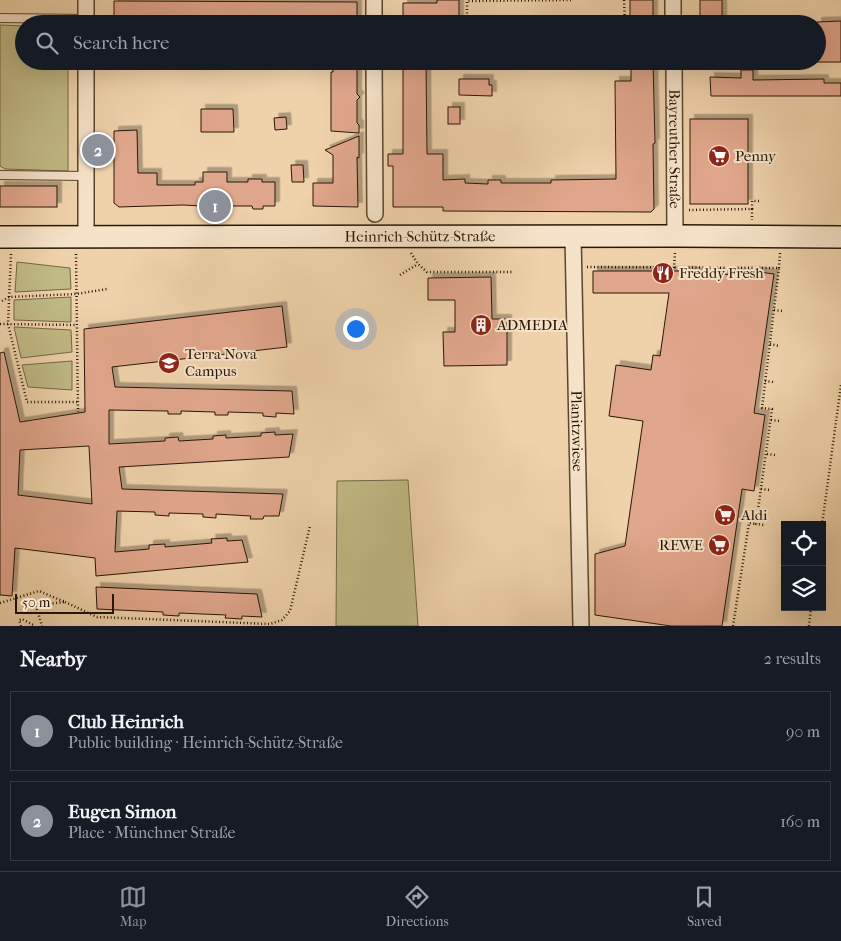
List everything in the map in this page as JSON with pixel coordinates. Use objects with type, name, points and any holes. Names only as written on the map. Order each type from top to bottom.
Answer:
[{"type":"main road","name":"Heinrich-Schütz-Straße","points":[[6,237],[841,237]]},
{"type":"street","points":[[86,0],[86,15]]},
{"type":"street","points":[[374,0],[374,15]]},
{"type":"street","points":[[673,0],[673,15]]},
{"type":"street","points":[[81,237],[86,176],[86,70]]},
{"type":"street","points":[[374,70],[375,214]]},
{"type":"street","name":"Bayreuther Straße","points":[[674,70],[675,236]]},
{"type":"street","name":"Planitzwiese","points":[[573,236],[581,626]]},
{"type":"lane","points":[[0,18],[15,19]]},
{"type":"lane","points":[[1,174],[86,176]]},
{"type":"path","points":[[467,15],[467,1],[571,0]]},
{"type":"path","points":[[624,0],[624,15]]},
{"type":"path","points":[[752,238],[752,201],[760,201]]},
{"type":"path","points":[[675,210],[752,209]]},
{"type":"path","points":[[6,237],[9,297],[8,324],[27,402],[78,402]]},
{"type":"path","points":[[78,412],[76,294],[81,237]]},
{"type":"path","points":[[410,251],[418,264],[427,272],[512,272]]},
{"type":"path","points":[[400,275],[418,264]]},
{"type":"path","points":[[574,268],[779,268],[762,408],[772,409],[756,524]]},
{"type":"path","points":[[2,301],[9,297],[76,294],[107,289]]},
{"type":"path","points":[[774,310],[783,310]]},
{"type":"path","points":[[0,324],[76,326]]},
{"type":"path","points":[[770,344],[779,346]]},
{"type":"path","points":[[765,380],[772,382]]},
{"type":"path","points":[[823,521],[841,385]]},
{"type":"path","points":[[771,420],[780,421]]},
{"type":"path","points":[[766,454],[775,455]]},
{"type":"path","points":[[761,489],[770,490]]},
{"type":"path","points":[[733,626],[749,523],[764,525]]},
{"type":"path","points":[[0,603],[39,591],[97,616],[270,624],[282,620],[290,611],[310,526]]},
{"type":"path","points":[[738,594],[743,595]]},
{"type":"path","points":[[42,626],[36,606],[38,604],[65,602]]},
{"type":"path","points":[[809,626],[811,611]]},
{"type":"path","points":[[21,626],[19,620],[22,619],[35,626]]},
{"type":"shaded area","points":[[0,25],[15,26],[15,70],[68,70],[68,171],[5,169],[0,166]]},
{"type":"shaded area","points":[[17,262],[70,268],[71,289],[15,292]]},
{"type":"shaded area","points":[[71,297],[71,322],[14,320],[14,300]]},
{"type":"shaded area","points":[[14,327],[71,330],[72,352],[21,358]]},
{"type":"shaded area","points":[[72,361],[72,390],[28,387],[22,365]]},
{"type":"shaded area","points":[[408,480],[418,626],[336,626],[337,481]]},
{"type":"building","points":[[437,0],[459,0],[459,15],[403,15],[403,3],[437,3]]},
{"type":"building","points":[[630,0],[653,0],[653,15],[630,15]]},
{"type":"building","points":[[700,0],[722,0],[722,15],[700,15]]},
{"type":"building","points":[[114,1],[357,2],[357,15],[114,15]]},
{"type":"building","points":[[841,21],[841,62],[826,62],[826,22]]},
{"type":"building","points":[[333,70],[357,70],[357,94],[360,97],[357,100],[359,133],[331,131],[331,72]]},
{"type":"building","points":[[403,70],[426,70],[427,154],[443,154],[443,180],[465,179],[465,183],[488,184],[488,180],[501,180],[501,183],[551,183],[551,180],[616,179],[615,81],[631,81],[631,70],[653,70],[654,209],[651,212],[443,211],[443,207],[393,207],[393,166],[388,166],[388,154],[403,154]]},
{"type":"building","points":[[741,70],[753,70],[753,80],[824,79],[824,83],[841,83],[841,96],[711,96],[710,77],[741,78]]},
{"type":"building","points":[[459,79],[489,79],[489,85],[492,85],[492,96],[459,95]]},
{"type":"building","points":[[448,107],[460,107],[460,124],[448,124]]},
{"type":"building","points":[[201,109],[233,109],[234,132],[201,132]]},
{"type":"building","points":[[286,117],[287,129],[275,130],[274,118]]},
{"type":"building","name":"Penny","points":[[690,119],[748,119],[748,204],[690,204]]},
{"type":"building","points":[[137,130],[138,173],[157,173],[157,185],[195,185],[195,182],[203,182],[203,172],[227,172],[227,182],[248,182],[248,179],[262,179],[262,182],[275,182],[275,206],[263,206],[263,209],[253,209],[252,206],[202,208],[202,206],[183,205],[119,207],[114,203],[114,131]]},
{"type":"building","points":[[359,136],[359,158],[357,157],[358,207],[313,206],[313,183],[333,183],[333,155],[325,150]]},
{"type":"building","points":[[291,165],[303,165],[304,182],[292,182]]},
{"type":"building","points":[[0,186],[57,186],[57,207],[0,207]]},
{"type":"building","points":[[593,271],[691,271],[711,275],[711,272],[731,275],[732,272],[752,275],[753,271],[774,274],[754,413],[765,415],[754,491],[742,489],[722,626],[671,626],[595,615],[595,554],[625,546],[643,421],[609,416],[616,365],[651,370],[653,355],[660,356],[669,293],[593,293]]},
{"type":"building","name":"ADMEDIA","points":[[491,277],[492,319],[507,319],[507,365],[444,366],[443,332],[455,332],[455,300],[428,300],[428,278]]},
{"type":"building","points":[[282,306],[287,347],[112,367],[115,387],[292,391],[294,414],[276,413],[276,417],[263,416],[263,413],[228,412],[228,415],[215,415],[215,412],[181,411],[181,414],[168,414],[168,411],[109,410],[109,444],[165,441],[165,438],[178,437],[179,441],[213,439],[213,436],[226,435],[226,438],[261,436],[261,433],[275,432],[275,435],[293,434],[289,457],[119,467],[122,489],[283,494],[279,516],[264,516],[263,519],[250,519],[251,516],[216,514],[216,518],[203,517],[203,514],[169,513],[169,516],[155,515],[155,512],[117,511],[115,552],[149,549],[149,545],[165,544],[165,547],[212,543],[211,539],[227,538],[227,541],[242,540],[248,562],[96,576],[95,558],[15,548],[12,596],[0,595],[0,353],[4,352],[20,422],[85,412],[84,329]],"holes":[[[89,446],[92,504],[18,495],[20,450]]]},
{"type":"building","points":[[96,587],[257,594],[262,617],[242,616],[242,619],[225,618],[226,615],[179,613],[179,616],[163,615],[163,612],[97,609]]},
{"type":"place","name":"Eugen Simon","points":[[98,150]]},
{"type":"place","name":"Penny","points":[[719,156]]},
{"type":"place","name":"Club Heinrich","points":[[215,206]]},
{"type":"place","name":"Freddy Fresh","points":[[663,273]]},
{"type":"place","name":"ADMEDIA","points":[[481,325]]},
{"type":"place","name":"Terra Nova Campus","points":[[169,363]]},
{"type":"place","name":"Aldi","points":[[725,515]]},
{"type":"place","name":"REWE","points":[[719,545]]}]
